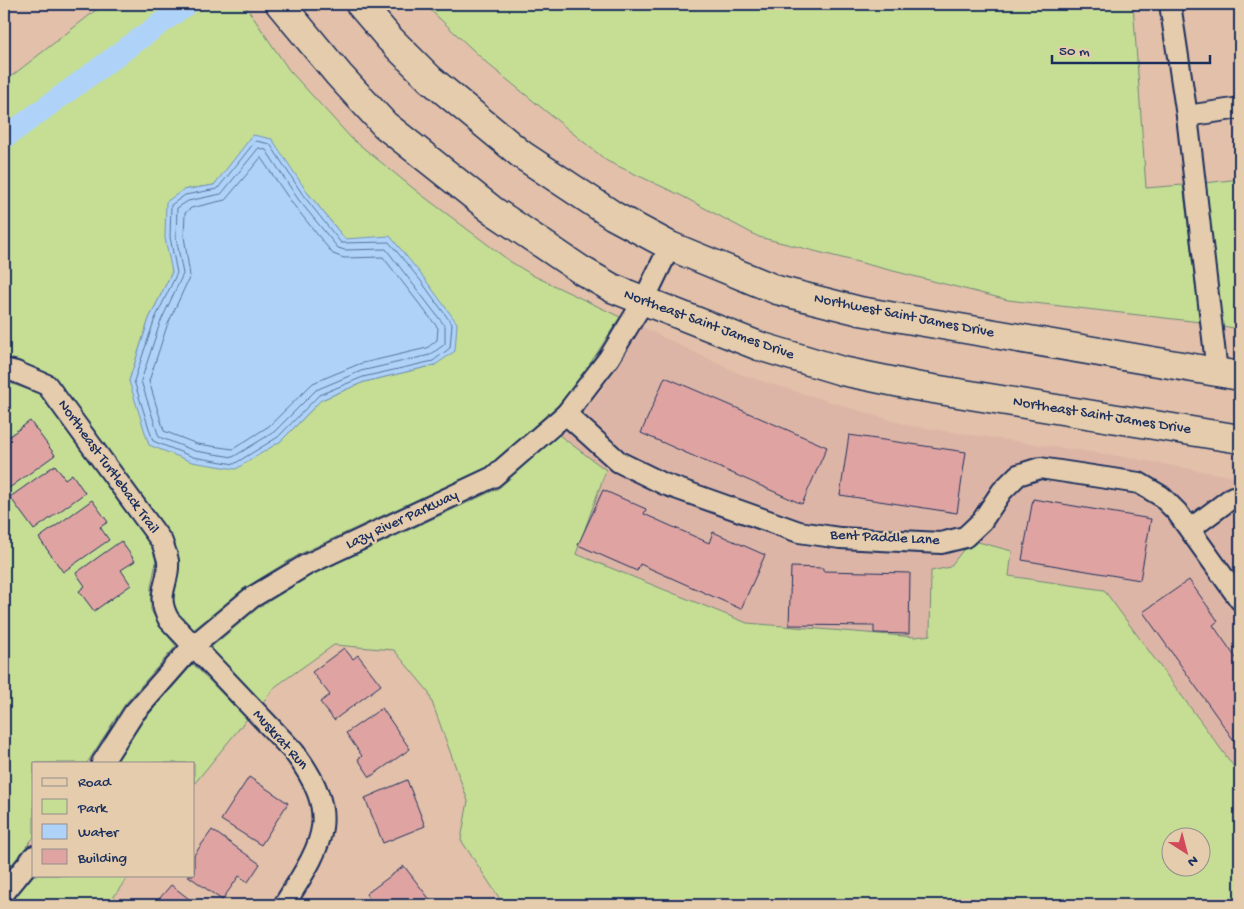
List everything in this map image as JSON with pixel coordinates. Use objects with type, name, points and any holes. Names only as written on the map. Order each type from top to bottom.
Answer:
[{"type":"main road","name":"Northeast Saint James Drive","points":[[280,4],[339,76],[385,125],[500,215],[581,270],[612,288],[643,302],[759,346],[842,371],[914,386],[1240,439]]},
{"type":"main road","name":"Northwest Saint James Drive","points":[[360,4],[389,38],[430,80],[522,155],[614,216],[670,246],[777,290],[860,311],[1228,374]]},
{"type":"street","points":[[1170,4],[1186,116],[1228,374]]},
{"type":"street","points":[[1186,116],[1240,108]]},
{"type":"street","name":"Lazy River Parkway","points":[[103,762],[134,713],[192,647],[251,598],[306,565],[493,477],[566,414],[595,379],[643,302],[670,246]]},
{"type":"street","name":"Northeast Turtleback Trail","points":[[4,369],[47,385],[162,542],[168,562],[162,591],[163,610],[192,647]]},
{"type":"street","name":"Bent Paddle Lane","points":[[566,414],[619,462],[664,484],[799,532],[840,538],[941,543],[965,537],[982,521],[1002,491],[1018,475],[1040,468],[1139,483],[1161,496],[1177,512],[1240,600]]},
{"type":"street","points":[[1190,529],[1233,497]]},
{"type":"street","name":"Muskrat Run","points":[[192,647],[294,752],[310,773],[321,798],[322,822],[316,854],[284,905]]},
{"type":"street","points":[[4,893],[32,858]]},
{"type":"shaded area","points":[[642,327],[742,375],[910,426],[1125,457],[1240,478],[1240,488],[1235,481],[1192,513],[1169,488],[1139,472],[1040,457],[1010,466],[992,484],[973,513],[958,526],[939,531],[840,526],[800,520],[667,473],[625,452],[582,413],[600,393]]},
{"type":"shaded area","points":[[567,429],[612,470],[660,494],[796,543],[841,550],[942,555],[963,550],[950,567],[931,571],[930,635],[915,637],[747,623],[576,554],[606,470],[559,435]]},
{"type":"shaded area","points":[[1042,481],[1136,495],[1155,506],[1169,519],[1240,619],[1240,769],[1237,772],[1104,590],[1009,576],[1012,551],[978,542],[992,528],[1011,499],[1024,486]]},
{"type":"shaded area","points":[[1240,508],[1240,581],[1206,533]]},
{"type":"green space","points":[[104,4],[244,4],[289,70],[351,138],[419,193],[511,262],[534,276],[620,317],[581,378],[558,405],[487,467],[300,554],[243,589],[192,631],[177,612],[174,605],[173,600],[178,578],[179,562],[171,535],[55,378],[20,361],[4,357],[4,82]],"holes":[[[233,163],[307,192],[345,239],[435,365],[364,382],[321,400],[281,441],[129,381],[149,319],[172,272],[183,190],[214,185]]]},
{"type":"green space","points":[[424,4],[1133,4],[1146,188],[1183,185],[1200,322],[1008,300],[759,237],[680,195],[607,161],[488,64]]},
{"type":"green space","points":[[1240,179],[1240,329],[1222,326],[1205,183]]},
{"type":"green space","points":[[4,381],[40,394],[152,546],[156,562],[151,587],[151,610],[159,625],[176,646],[125,704],[88,762],[32,762],[32,839],[4,874]]},
{"type":"green space","points":[[559,435],[606,470],[576,554],[747,623],[915,637],[930,635],[931,571],[950,567],[963,550],[978,542],[1012,551],[1009,576],[1104,590],[1237,771],[1240,769],[1240,905],[504,905],[461,840],[468,801],[428,691],[394,650],[334,645],[276,686],[262,703],[209,649],[258,608],[312,575],[499,488]]},
{"type":"green space","points":[[193,664],[247,719],[195,783],[195,762],[117,762],[143,721]]},
{"type":"green space","points":[[33,876],[128,876],[108,905],[9,905]]},
{"type":"water","points":[[253,135],[272,139],[307,192],[345,239],[390,236],[457,323],[455,351],[435,365],[364,382],[321,400],[281,441],[236,469],[192,462],[149,445],[129,381],[149,319],[172,272],[165,238],[166,202],[183,190],[214,185]]},
{"type":"building","points":[[665,377],[827,447],[802,504],[641,433]]},
{"type":"building","points":[[30,421],[55,455],[5,491],[4,440]]},
{"type":"building","points":[[849,435],[966,452],[957,513],[840,495]]},
{"type":"building","points":[[55,465],[65,479],[72,474],[85,493],[34,530],[10,497]]},
{"type":"building","points":[[603,490],[646,509],[644,514],[709,543],[713,532],[765,555],[741,609],[640,564],[637,571],[578,545]]},
{"type":"building","points":[[1033,499],[1151,519],[1140,580],[1022,560]]},
{"type":"building","points":[[92,500],[108,522],[100,527],[109,540],[63,572],[39,538]]},
{"type":"building","points":[[121,541],[135,561],[121,570],[131,585],[94,611],[79,591],[85,586],[76,573]]},
{"type":"building","points":[[791,567],[823,568],[823,571],[910,573],[909,634],[874,633],[874,626],[789,625]]},
{"type":"building","points":[[1189,580],[1218,621],[1213,625],[1240,664],[1240,749],[1143,612]]},
{"type":"building","points":[[344,648],[353,659],[358,655],[381,685],[334,720],[320,702],[330,695],[312,672]]},
{"type":"building","points":[[382,708],[410,749],[370,777],[358,759],[362,756],[346,733]]},
{"type":"building","points":[[249,777],[288,803],[261,845],[221,820]]},
{"type":"building","points":[[407,780],[425,826],[383,843],[365,798]]},
{"type":"building","points":[[212,830],[260,864],[248,882],[239,876],[222,900],[188,876],[195,876],[195,854]]},
{"type":"building","points":[[404,866],[434,905],[374,905],[366,894]]},
{"type":"building","points":[[171,885],[197,905],[154,905]]},
{"type":"waterway","points":[[4,138],[187,4]]}]
